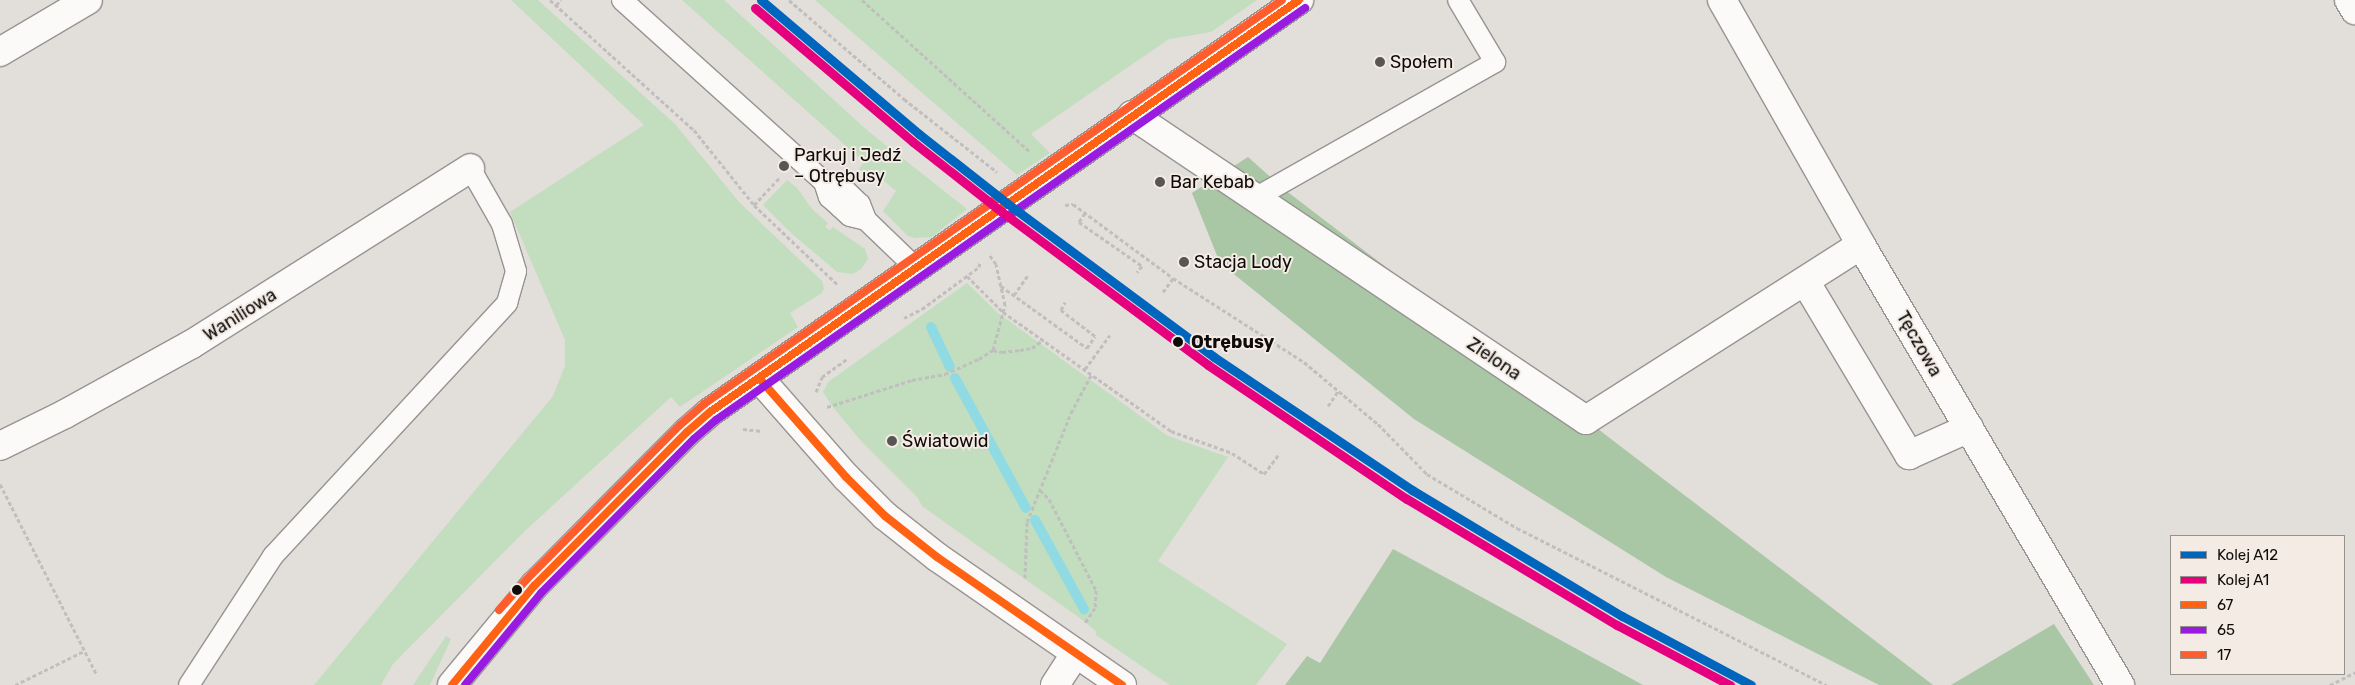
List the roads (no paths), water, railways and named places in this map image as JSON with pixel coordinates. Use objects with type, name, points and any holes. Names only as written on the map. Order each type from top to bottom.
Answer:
[{"type":"street","points":[[0,52],[88,0]]},
{"type":"street","points":[[452,685],[534,586],[687,432],[710,412],[1299,0]]},
{"type":"street","name":"Tęczowa","points":[[1722,0],[1861,245],[2120,685]]},
{"type":"street","points":[[2349,0],[2355,10]]},
{"type":"street","name":"Zielona","points":[[1132,115],[1586,420],[1861,245]]},
{"type":"street","name":"Waniliowa","points":[[0,446],[65,414],[192,344],[470,168]]},
{"type":"street","points":[[1805,281],[1909,455],[1969,428]]},
{"type":"street","points":[[759,378],[846,477],[885,516],[937,557],[1122,685]]},
{"type":"street","points":[[1055,685],[1071,650]]},
{"type":"lane","points":[[622,0],[824,182],[840,185],[860,204],[866,220],[916,269]]},
{"type":"lane","points":[[1255,198],[1495,62],[1458,0]]},
{"type":"lane","points":[[189,685],[273,556],[507,303],[516,271],[502,224],[470,168]]},
{"type":"waterway","points":[[931,327],[950,367]]},
{"type":"waterway","points":[[955,378],[1026,508]]},
{"type":"waterway","points":[[1035,520],[1084,609]]},
{"type":"rail line","name":"A12","points":[[761,0],[919,134],[1008,204],[1214,357],[1412,490],[1622,616],[1751,685]]},
{"type":"rail line","name":"A1","points":[[755,8],[913,142],[1002,212],[1208,365],[1407,499],[1617,625],[1730,685]]},
{"type":"place","name":"Społem","points":[[1380,62]]},
{"type":"place","name":"Parkuj i Jedź – Otrębusy","points":[[784,166]]},
{"type":"place","name":"Bar Kebab","points":[[1160,182]]},
{"type":"place","name":"Stacja Lody","points":[[1184,262]]},
{"type":"place","name":"Otrębusy","points":[[1178,342]]},
{"type":"place","name":"Światowid","points":[[892,441]]}]
